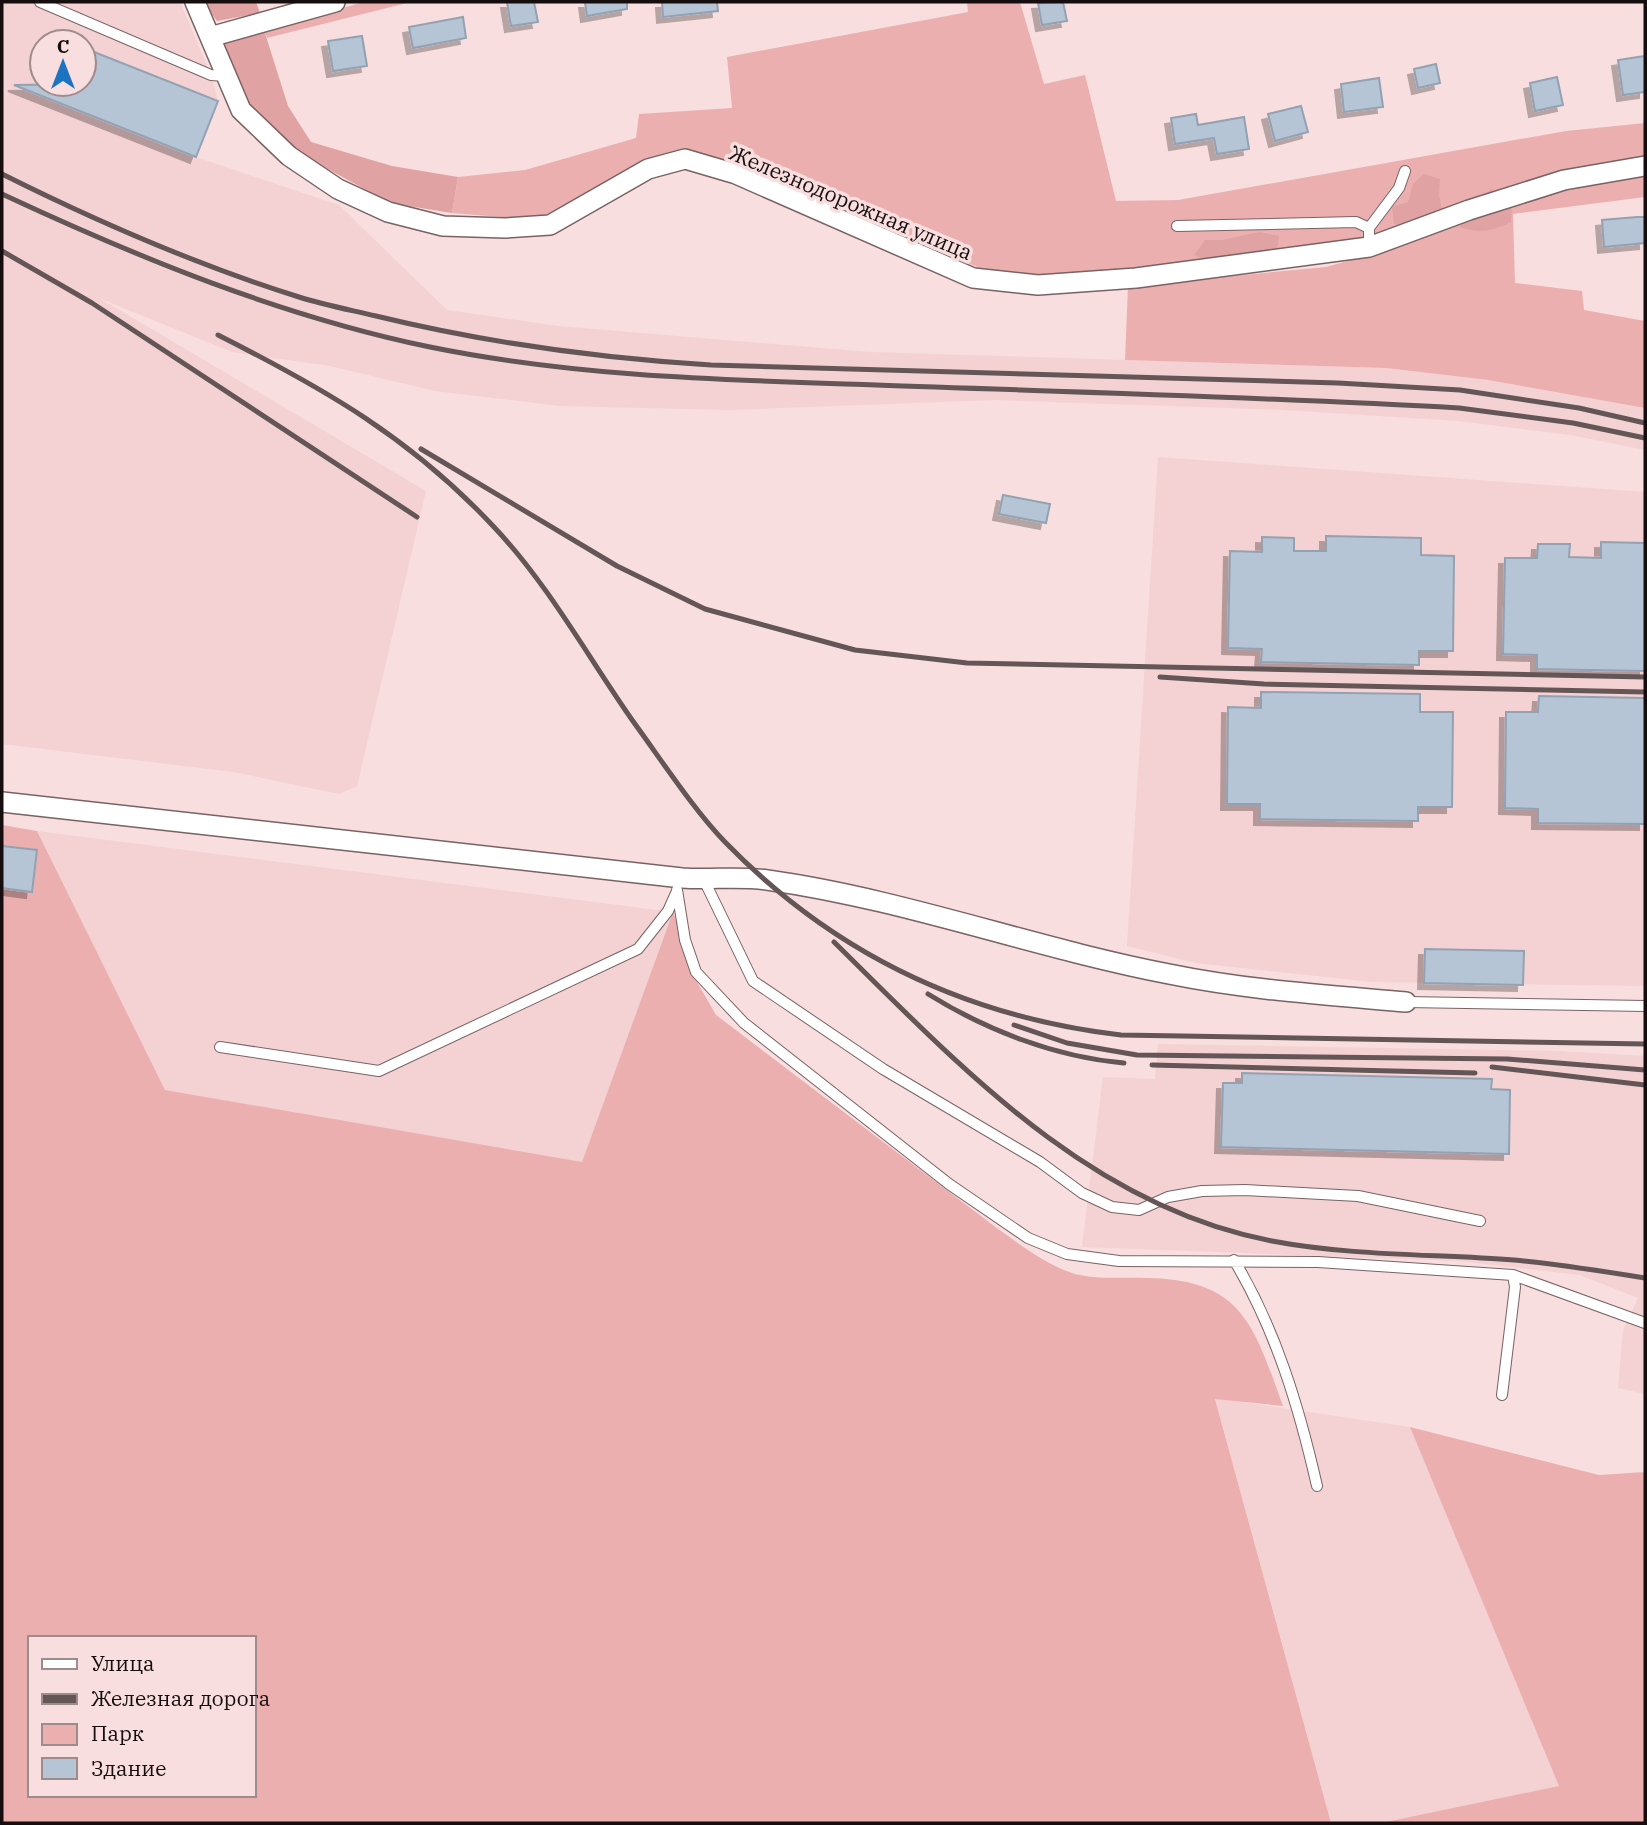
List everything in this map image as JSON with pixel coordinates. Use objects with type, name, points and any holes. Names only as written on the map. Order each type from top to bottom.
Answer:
[{"type":"street","name":"Железнодорожная улица","points":[[195,2],[241,110],[289,156],[338,190],[388,212],[443,226],[505,228],[550,225],[648,169],[685,159],[736,174],[973,278],[1038,285],[1136,278],[1369,238],[1564,180],[1645,166]]},
{"type":"street","points":[[211,37],[335,2]]},
{"type":"street","points":[[2,802],[680,884],[704,880],[764,880],[853,895],[1048,948],[1171,975],[1278,991],[1406,1002]]},
{"type":"lane","points":[[40,2],[211,75],[227,76]]},
{"type":"lane","points":[[1177,226],[1356,222],[1369,238],[1399,188],[1405,171]]},
{"type":"lane","points":[[704,880],[752,981],[883,1069],[1040,1162],[1083,1193],[1112,1207],[1139,1210],[1168,1197],[1202,1191],[1245,1189],[1358,1196],[1479,1222]]},
{"type":"lane","points":[[220,1047],[379,1071],[638,949],[668,911],[680,884]]},
{"type":"lane","points":[[680,884],[685,940],[696,972],[744,1023],[949,1184],[1028,1238],[1068,1254],[1119,1261],[1234,1260],[1513,1275],[1645,1323]]},
{"type":"lane","points":[[1406,1002],[1645,1006]]},
{"type":"lane","points":[[1234,1260],[1256,1298],[1299,1409],[1317,1486]]},
{"type":"lane","points":[[1503,1395],[1515,1287],[1513,1275]]},
{"type":"shaded area","points":[[2,2],[180,2],[211,75],[218,101],[196,157],[339,205],[447,310],[558,326],[870,352],[1386,368],[1488,380],[1645,408],[1645,450],[1571,435],[1459,421],[1283,410],[995,400],[729,410],[561,406],[435,391],[330,366],[232,352],[99,298],[426,491],[357,786],[339,794],[234,772],[2,744]]},
{"type":"shaded area","points":[[203,2],[256,2],[260,13],[217,21]]},
{"type":"shaded area","points":[[264,30],[288,106],[311,142],[392,166],[458,177],[452,213],[390,203],[293,150],[248,108],[223,44]]},
{"type":"shaded area","points":[[1424,174],[1440,179],[1439,196],[1443,213],[1414,228],[1394,224],[1392,207],[1408,202],[1413,184]]},
{"type":"shaded area","points":[[1491,189],[1512,204],[1511,222],[1486,230],[1460,227],[1467,210]]},
{"type":"shaded area","points":[[1259,232],[1279,236],[1277,253],[1248,252],[1214,263],[1194,255],[1205,240],[1222,240]]},
{"type":"shaded area","points":[[1158,457],[1645,492],[1645,986],[1372,982],[1196,963],[1127,946]]},
{"type":"shaded area","points":[[37,831],[673,912],[582,1163],[165,1090]]},
{"type":"shaded area","points":[[1158,1044],[1560,1051],[1645,1056],[1645,1394],[1618,1388],[1623,1330],[1638,1298],[1580,1275],[1458,1261],[1082,1247],[1103,1077],[1155,1079]]},
{"type":"shaded area","points":[[1215,1398],[1410,1427],[1560,1786],[1381,1823],[1331,1823]]},
{"type":"green space","points":[[364,2],[411,2],[267,38],[264,30]]},
{"type":"green space","points":[[967,2],[1020,2],[1044,84],[1085,75],[1116,201],[1178,200],[1566,131],[1645,123],[1645,161],[1371,242],[1203,266],[1019,278],[982,269],[735,163],[684,153],[642,162],[536,220],[452,213],[458,177],[525,170],[636,138],[639,114],[732,108],[727,57],[968,12]]},
{"type":"green space","points":[[1645,174],[1645,197],[1513,214],[1515,283],[1582,291],[1584,310],[1645,321],[1645,408],[1488,380],[1386,368],[1125,360],[1128,286],[1326,267],[1380,252],[1473,216],[1568,188]]},
{"type":"green space","points":[[2,825],[37,831],[165,1090],[582,1162],[673,912],[696,972],[697,982],[716,1015],[1024,1248],[1062,1269],[1080,1275],[1179,1281],[1204,1287],[1224,1298],[1240,1312],[1252,1331],[1263,1352],[1283,1406],[1215,1399],[1331,1823],[2,1823]]},
{"type":"green space","points":[[1410,1427],[1599,1475],[1645,1472],[1645,1823],[1381,1823],[1559,1786]]},
{"type":"building","points":[[507,2],[534,2],[538,22],[511,26]]},
{"type":"building","points":[[585,2],[627,2],[627,9],[587,16]]},
{"type":"building","points":[[662,2],[717,2],[718,11],[663,17]]},
{"type":"building","points":[[1063,2],[1067,21],[1042,25],[1038,3]]},
{"type":"building","points":[[463,17],[466,38],[413,48],[409,27]]},
{"type":"building","points":[[362,36],[367,66],[333,71],[328,41]]},
{"type":"building","points":[[98,54],[218,101],[196,157],[47,98],[98,98]]},
{"type":"building","points":[[1645,56],[1645,92],[1623,95],[1618,60]]},
{"type":"building","points":[[1436,64],[1440,83],[1418,88],[1414,69]]},
{"type":"building","points":[[1557,77],[1563,105],[1535,111],[1530,83]]},
{"type":"building","points":[[1379,78],[1383,107],[1344,112],[1341,84]]},
{"type":"building","points":[[14,85],[28,85],[28,91]]},
{"type":"building","points":[[1301,106],[1308,132],[1275,141],[1268,114]]},
{"type":"building","points":[[1196,114],[1198,125],[1244,117],[1249,149],[1217,154],[1214,138],[1175,144],[1171,118]]},
{"type":"building","points":[[1645,217],[1645,243],[1604,247],[1602,220]]},
{"type":"building","points":[[1003,495],[1050,504],[1046,523],[999,514]]},
{"type":"building","points":[[1326,536],[1421,538],[1421,555],[1454,556],[1453,651],[1419,651],[1419,665],[1261,662],[1262,649],[1228,648],[1230,551],[1262,552],[1262,537],[1294,538],[1294,551],[1326,551]]},
{"type":"building","points":[[1601,542],[1645,543],[1645,671],[1537,669],[1537,655],[1503,654],[1505,558],[1537,558],[1538,544],[1570,544],[1569,557],[1601,558]]},
{"type":"building","points":[[1261,692],[1420,694],[1420,712],[1453,712],[1452,807],[1418,807],[1418,821],[1260,819],[1260,804],[1227,804],[1228,707],[1261,708]]},
{"type":"building","points":[[1539,696],[1645,698],[1645,824],[1538,823],[1538,809],[1505,808],[1506,712],[1538,712]]},
{"type":"building","points":[[2,846],[37,850],[32,892],[2,888]]},
{"type":"building","points":[[1425,949],[1524,951],[1523,985],[1424,983]]},
{"type":"building","points":[[1242,1073],[1492,1079],[1491,1089],[1510,1090],[1509,1154],[1221,1147],[1223,1083],[1242,1083]]},
{"type":"railway","points":[[2,174],[148,242],[299,297],[418,326],[543,348],[711,365],[1338,383],[1460,390],[1579,408],[1645,423]]},
{"type":"railway","points":[[2,194],[106,241],[265,302],[374,334],[485,357],[596,371],[708,379],[1459,408],[1573,423],[1645,438]]},
{"type":"railway","points":[[2,251],[92,303],[417,517]]},
{"type":"railway","points":[[218,335],[295,375],[365,418],[398,441],[463,495],[533,573],[667,769],[725,842],[767,882],[811,917],[858,948],[906,974],[957,996],[1009,1013],[1064,1026],[1121,1035],[1645,1044]]},
{"type":"railway","points":[[421,449],[617,566],[705,609],[855,650],[967,663],[1645,677]]},
{"type":"railway","points":[[1160,677],[1264,684],[1645,692]]},
{"type":"railway","points":[[834,942],[930,1036],[1032,1125],[1087,1164],[1144,1197],[1206,1223],[1272,1241],[1302,1246],[1514,1260],[1645,1278]]},
{"type":"railway","points":[[928,994],[973,1019],[1022,1040],[1072,1055],[1124,1063]]},
{"type":"railway","points":[[1014,1025],[1067,1043],[1137,1055],[1507,1059],[1645,1070]]},
{"type":"railway","points":[[1152,1065],[1475,1073]]},
{"type":"railway","points":[[1492,1067],[1645,1085]]}]
